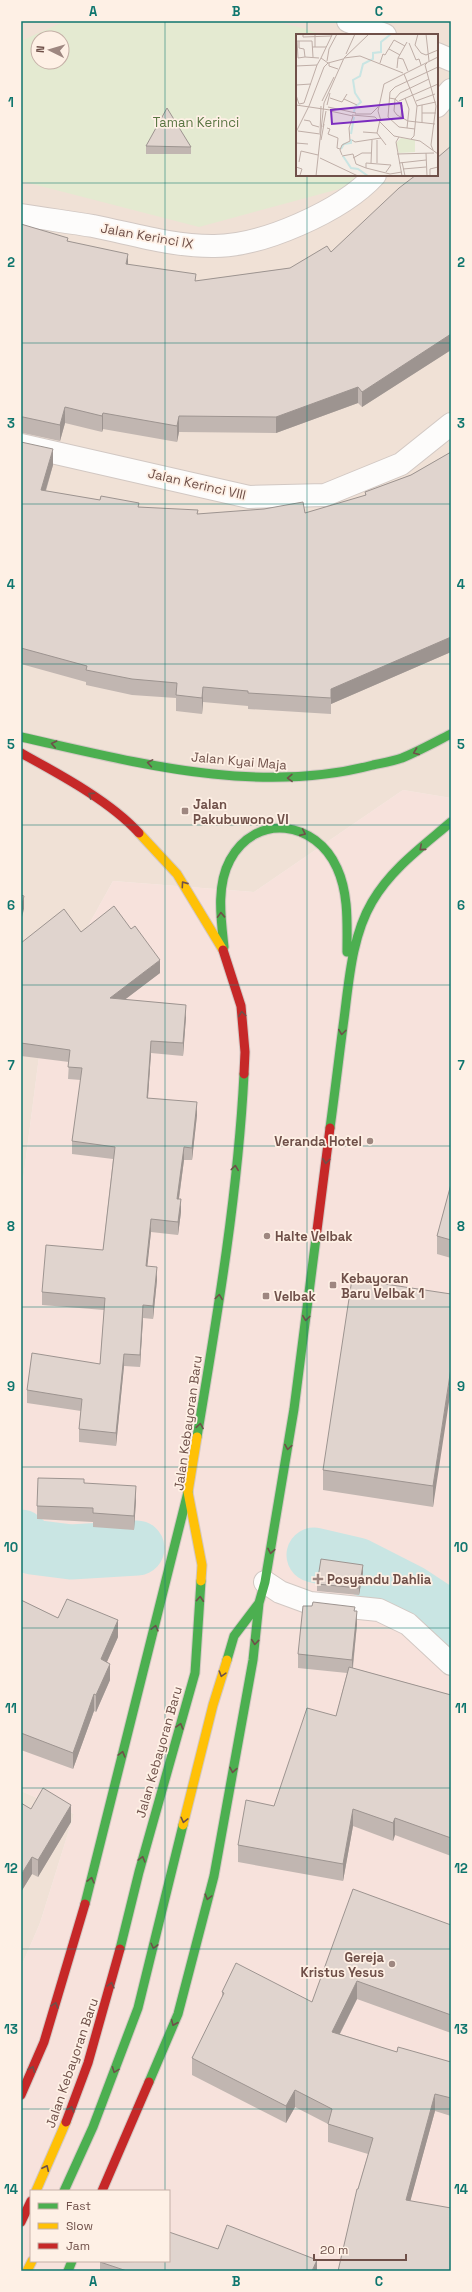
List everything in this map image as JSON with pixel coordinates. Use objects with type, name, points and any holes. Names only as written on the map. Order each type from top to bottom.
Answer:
[{"type":"main road","name":"Jalan Kyai Maja","points":[[21,738],[188,770],[258,777],[293,778],[365,768],[421,750],[451,734]]},
{"type":"main road","name":"Jalan Kebayoran Baru","points":[[21,753],[59,774],[128,820],[177,874],[225,954],[236,988],[244,1030],[242,1112],[213,1343],[188,1492],[202,1565],[196,1673],[169,1764],[110,1990],[88,2064],[57,2145],[36,2190]]},
{"type":"main road","points":[[102,2190],[178,2014],[214,1876],[253,1660],[259,1603],[265,1582],[294,1409],[347,994],[359,934],[371,904],[391,877],[451,822]]},
{"type":"main road","points":[[225,954],[221,911],[224,874],[230,860],[247,838],[257,831],[281,827],[301,831],[320,844],[332,857],[342,883],[347,917],[347,994]]},
{"type":"main road","points":[[21,2095],[44,2042],[77,1935],[188,1492]]},
{"type":"main road","points":[[64,2190],[93,2127],[138,2008],[213,1705],[234,1636],[259,1603]]},
{"type":"main road","points":[[21,2222],[30,2203]]},
{"type":"main road","points":[[27,2271],[32,2262]]},
{"type":"street","points":[[348,21],[382,34]]},
{"type":"street","points":[[438,54],[451,60]]},
{"type":"street","points":[[438,105],[451,90]]},
{"type":"street","name":"Jalan Kerinci IX","points":[[21,215],[93,226],[168,243],[213,247],[256,240],[310,222],[365,186],[374,176]]},
{"type":"street","name":"Jalan Kerinci VIII","points":[[21,445],[248,497],[325,495],[401,464],[451,424]]},
{"type":"street","points":[[265,1582],[280,1592],[310,1603],[379,1610],[408,1624],[451,1664]]},
{"type":"shaded area","points":[[21,21],[451,21],[451,798],[403,790],[254,892],[113,881],[46,1002],[21,1196]]},
{"type":"shaded area","points":[[403,790],[451,798],[451,2271],[21,2271],[21,1967],[40,1923],[74,1814],[21,1791],[21,1196],[46,1002],[113,881],[254,892]]},
{"type":"shaded area","points":[[21,1791],[74,1814],[40,1923],[21,1967]]},
{"type":"green space","name":"Taman Kerinci","points":[[65,21],[272,21],[303,28],[319,34],[296,34],[296,176],[360,176],[354,185],[199,227],[21,181],[21,41],[30,37],[30,70],[70,70],[70,30],[45,30]]},
{"type":"building","points":[[167,108],[191,147],[146,146]]},
{"type":"building","points":[[451,146],[451,334],[362,392],[358,387],[276,417],[179,416],[177,426],[103,413],[102,416],[65,407],[60,425],[21,417],[21,224],[68,238],[67,241],[128,254],[126,264],[196,274],[195,281],[290,268],[327,246],[331,252],[399,188],[415,176],[438,176],[438,157]]},
{"type":"building","points":[[21,442],[53,449],[41,490],[100,500],[101,496],[139,503],[138,507],[198,510],[197,514],[264,509],[303,502],[305,513],[366,495],[365,492],[411,475],[451,452],[451,637],[331,689],[331,698],[248,693],[248,691],[203,687],[202,698],[176,695],[177,683],[132,679],[86,670],[87,666],[21,648]]},
{"type":"building","points":[[21,895],[24,896],[21,908]]},
{"type":"building","points":[[114,906],[131,929],[135,926],[160,960],[110,998],[186,1005],[183,1043],[151,1041],[147,1098],[197,1102],[192,1148],[184,1147],[177,1199],[181,1199],[178,1222],[151,1219],[146,1266],[157,1267],[153,1306],[143,1305],[140,1355],[124,1354],[116,1433],[79,1429],[82,1399],[27,1390],[32,1353],[100,1364],[105,1298],[42,1292],[46,1245],[103,1250],[115,1147],[72,1141],[82,1068],[68,1067],[70,1050],[21,1043],[21,943],[64,909],[81,932]]},
{"type":"building","points":[[451,1184],[451,1240],[437,1236]]},
{"type":"building","points":[[352,1279],[451,1294],[451,1368],[433,1486],[323,1470]]},
{"type":"building","points":[[38,1478],[84,1479],[84,1483],[136,1486],[134,1516],[93,1513],[93,1508],[37,1506]]},
{"type":"building","points":[[321,1559],[363,1565],[359,1588],[317,1584]]},
{"type":"building","points":[[67,1599],[118,1620],[101,1659],[110,1664],[96,1695],[94,1694],[73,1753],[21,1733],[21,1600],[58,1618]]},
{"type":"building","points":[[313,1602],[355,1607],[354,1611],[357,1611],[352,1660],[298,1654],[303,1606],[312,1606]]},
{"type":"building","points":[[349,1667],[451,1695],[451,1838],[395,1818],[393,1823],[353,1809],[343,1864],[238,1845],[246,1800],[274,1806],[307,1708],[336,1716]]},
{"type":"building","points":[[43,1788],[71,1805],[38,1860],[32,1857],[21,1875],[21,1803],[31,1809]]},
{"type":"building","points":[[353,1889],[451,1925],[451,2015],[357,1981],[332,2032],[397,2052],[398,2047],[451,2062],[451,2098],[435,2094],[406,2200],[451,2208],[451,2271],[338,2271],[357,2189],[373,2138],[328,2124],[332,2109],[295,2090],[286,2106],[192,2058],[224,1993],[222,1992],[236,1963],[312,2002]]},
{"type":"building","points":[[227,2225],[317,2260],[312,2271],[127,2271],[100,2262],[170,2262],[170,2232],[218,2249]]},
{"type":"waterway","points":[[21,1537],[32,1547],[71,1552],[137,1548]]},
{"type":"waterway","points":[[314,1555],[357,1565],[410,1592],[451,1619]]},
{"type":"traffic: fast","points":[[21,737],[151,765],[196,772],[240,776],[285,777],[329,774],[395,760],[451,734]]},
{"type":"traffic: fast","points":[[330,1128],[352,959],[365,915],[388,879],[419,849],[451,822]]},
{"type":"traffic: fast","points":[[224,947],[221,892],[230,860],[241,845],[255,834],[270,829],[285,828],[301,832],[315,840],[327,852],[337,868],[344,888],[347,920],[347,952]]},
{"type":"traffic: fast","points":[[197,1437],[232,1210],[244,1074]]},
{"type":"traffic: fast","points":[[227,1660],[234,1636],[259,1603],[265,1582],[294,1409],[316,1238]]},
{"type":"traffic: fast","points":[[85,1904],[188,1492]]},
{"type":"traffic: fast","points":[[120,1949],[139,1872],[195,1673],[201,1581]]},
{"type":"traffic: fast","points":[[149,2082],[178,2014],[214,1876],[253,1660],[259,1603]]},
{"type":"traffic: fast","points":[[64,2190],[93,2127],[138,2008],[183,1825]]},
{"type":"traffic: fast","points":[[68,2271],[72,2262]]},
{"type":"traffic: slow","points":[[139,833],[177,874],[223,950]]},
{"type":"traffic: slow","points":[[197,1437],[188,1492],[202,1565],[201,1581]]},
{"type":"traffic: slow","points":[[183,1825],[213,1705],[227,1660]]},
{"type":"traffic: slow","points":[[36,2190],[66,2122]]},
{"type":"traffic: slow","points":[[27,2271],[32,2262]]},
{"type":"traffic: jam","points":[[21,753],[99,799],[127,821],[139,833]]},
{"type":"traffic: jam","points":[[223,950],[241,1006],[245,1052],[244,1074]]},
{"type":"traffic: jam","points":[[316,1238],[330,1128]]},
{"type":"traffic: jam","points":[[21,2095],[44,2042],[85,1904]]},
{"type":"traffic: jam","points":[[66,2122],[88,2063],[120,1949]]},
{"type":"traffic: jam","points":[[102,2190],[149,2082]]},
{"type":"traffic: jam","points":[[21,2222],[30,2203]]},
{"type":"place","name":"Jalan Pakubuwono VI","points":[[185,811]]},
{"type":"place","name":"Veranda Hotel","points":[[370,1141]]},
{"type":"place","name":"Halte Velbak","points":[[267,1236]]},
{"type":"place","name":"Kebayoran Baru Velbak 1","points":[[333,1285]]},
{"type":"place","name":"Velbak","points":[[266,1296]]},
{"type":"place","name":"Posyandu Dahlia","points":[[318,1579]]},
{"type":"place","name":"Gereja Kristus Yesus","points":[[392,1964]]}]
